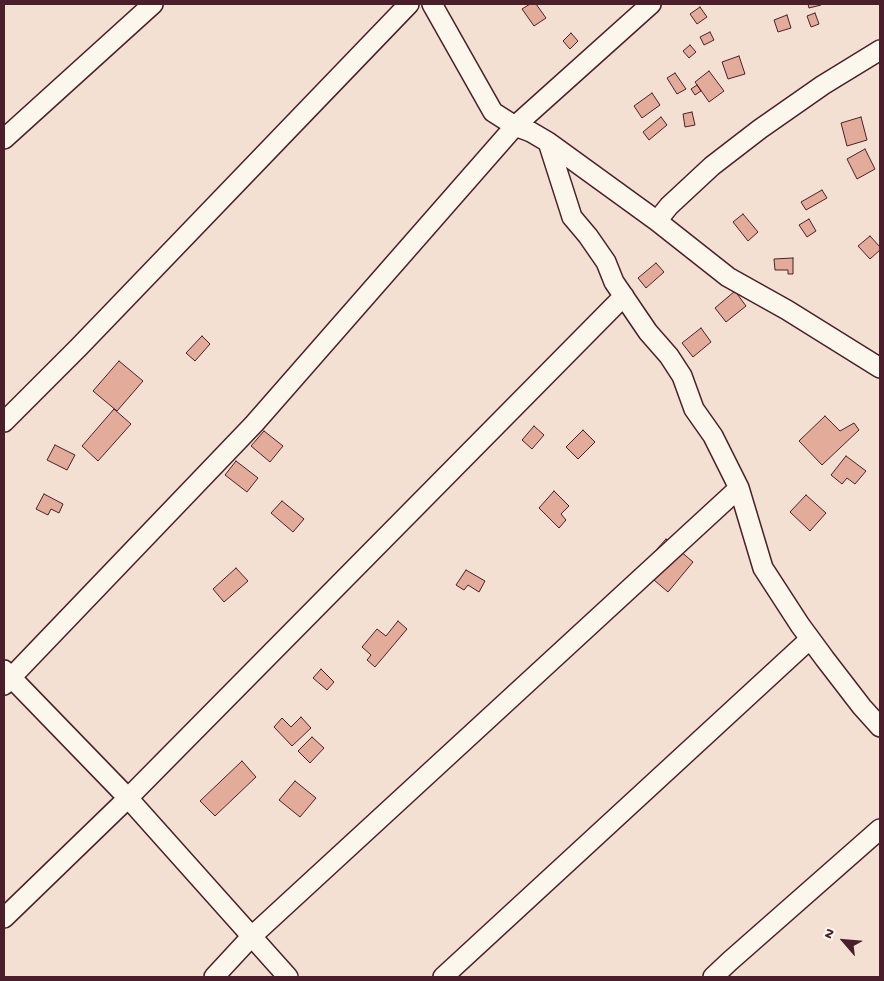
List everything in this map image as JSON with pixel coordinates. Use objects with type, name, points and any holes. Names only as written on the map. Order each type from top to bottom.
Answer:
[{"type":"street","points":[[4,139],[153,4]]},
{"type":"street","points":[[4,422],[79,347],[409,4]]},
{"type":"street","points":[[432,4],[493,112],[515,126],[531,132],[548,142],[657,221],[728,278],[788,310],[880,368]]},
{"type":"street","points":[[288,977],[128,798],[6,678],[254,424],[515,126],[650,4]]},
{"type":"street","points":[[657,221],[669,206],[712,166],[760,129],[823,85],[880,50]]},
{"type":"street","points":[[548,142],[572,217],[606,262],[614,282],[648,332],[669,356],[682,376],[694,409],[713,436],[739,488],[763,568],[810,639],[862,707],[880,727]]},
{"type":"street","points":[[4,918],[128,798],[624,296]]},
{"type":"street","points":[[214,977],[251,937],[739,488]]},
{"type":"street","points":[[443,977],[810,639]]},
{"type":"street","points":[[713,977],[880,829]]},
{"type":"building","points":[[530,4],[536,4],[546,18],[534,26],[522,9]]},
{"type":"building","points":[[808,4],[821,4],[821,5],[809,8]]},
{"type":"building","points":[[700,7],[707,17],[697,24],[690,14]]},
{"type":"building","points":[[815,13],[819,24],[811,27],[807,16]]},
{"type":"building","points":[[787,15],[791,28],[778,32],[774,20]]},
{"type":"building","points":[[710,32],[714,40],[704,45],[700,37]]},
{"type":"building","points":[[571,33],[578,41],[570,49],[563,41]]},
{"type":"building","points":[[690,45],[696,52],[689,58],[683,51]]},
{"type":"building","points":[[739,56],[745,74],[728,79],[722,62]]},
{"type":"building","points":[[709,71],[724,91],[709,102],[695,82]]},
{"type":"building","points":[[675,73],[686,89],[677,94],[667,78]]},
{"type":"building","points":[[697,85],[701,91],[695,95],[691,89]]},
{"type":"building","points":[[652,93],[660,105],[642,118],[634,106]]},
{"type":"building","points":[[692,112],[695,125],[685,127],[683,114]]},
{"type":"building","points":[[661,117],[667,125],[649,140],[643,132]]},
{"type":"building","points":[[861,117],[867,140],[847,146],[841,123]]},
{"type":"building","points":[[865,149],[875,169],[857,179],[847,159]]},
{"type":"building","points":[[822,190],[827,198],[806,210],[801,202]]},
{"type":"building","points":[[743,214],[758,232],[748,241],[733,222]]},
{"type":"building","points":[[809,219],[816,231],[807,237],[799,225]]},
{"type":"building","points":[[870,236],[880,247],[880,250],[870,259],[858,246]]},
{"type":"building","points":[[793,258],[793,274],[788,274],[788,270],[775,270],[774,259]]},
{"type":"building","points":[[656,263],[664,272],[646,288],[638,278]]},
{"type":"building","points":[[735,291],[746,306],[726,322],[715,308]]},
{"type":"building","points":[[701,328],[711,342],[693,357],[682,343]]},
{"type":"building","points":[[202,336],[210,344],[195,361],[186,353]]},
{"type":"building","points":[[119,361],[143,381],[117,411],[93,391]]},
{"type":"building","points":[[114,409],[131,424],[98,461],[82,446]]},
{"type":"building","points":[[825,416],[840,431],[854,423],[859,430],[822,465],[799,441]]},
{"type":"building","points":[[534,426],[544,435],[532,449],[522,440]]},
{"type":"building","points":[[583,430],[595,442],[578,459],[566,447]]},
{"type":"building","points":[[264,431],[283,446],[270,462],[251,446]]},
{"type":"building","points":[[55,445],[75,455],[67,470],[47,460]]},
{"type":"building","points":[[846,456],[866,471],[855,484],[847,478],[842,484],[831,475]]},
{"type":"building","points":[[236,461],[258,478],[247,492],[225,475]]},
{"type":"building","points":[[554,491],[569,506],[561,514],[566,520],[559,528],[539,508]]},
{"type":"building","points":[[44,494],[63,504],[59,513],[51,509],[48,515],[36,509]]},
{"type":"building","points":[[806,495],[826,513],[810,531],[790,512]]},
{"type":"building","points":[[282,501],[304,519],[293,532],[271,513]]},
{"type":"building","points":[[666,539],[693,562],[668,592],[640,568]]},
{"type":"building","points":[[236,568],[248,581],[224,602],[213,589]]},
{"type":"building","points":[[466,570],[485,581],[479,592],[468,585],[464,590],[456,585]]},
{"type":"building","points":[[398,621],[407,629],[375,667],[367,660],[371,655],[362,647],[377,629],[386,636]]},
{"type":"building","points":[[321,669],[334,682],[327,690],[313,678]]},
{"type":"building","points":[[301,717],[311,728],[292,746],[274,727],[282,718],[291,727]]},
{"type":"building","points":[[312,737],[324,748],[310,763],[298,751]]},
{"type":"building","points":[[242,761],[256,777],[215,816],[200,801]]},
{"type":"building","points":[[295,781],[316,798],[300,817],[279,800]]}]
